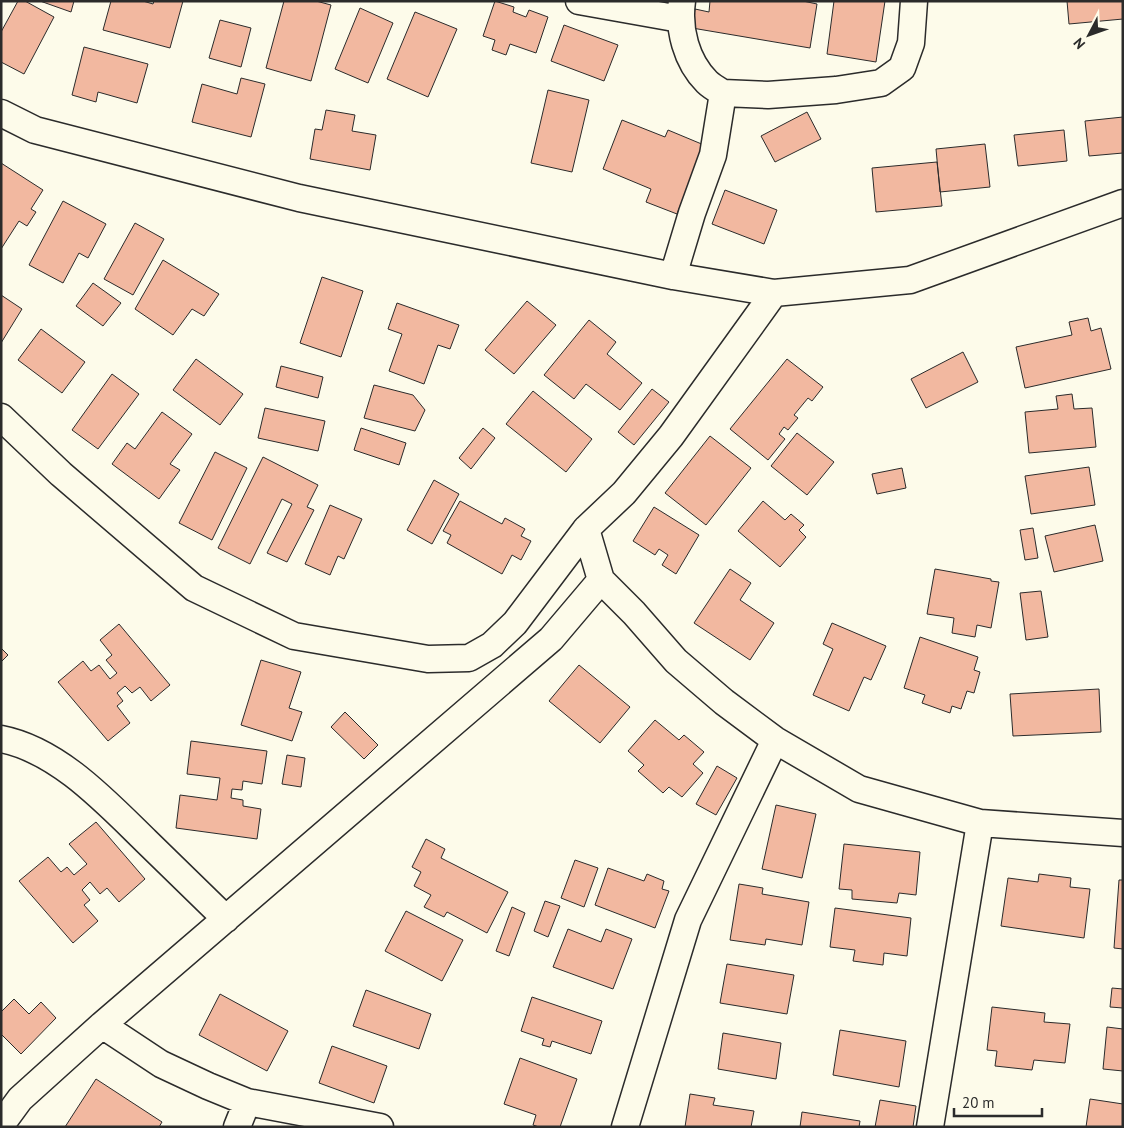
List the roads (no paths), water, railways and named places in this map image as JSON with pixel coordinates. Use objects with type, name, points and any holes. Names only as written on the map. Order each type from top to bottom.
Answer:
[{"type":"street","points":[[579,1],[681,10],[687,51],[697,70],[707,83],[723,93],[768,95],[836,90],[881,83],[902,68],[911,43],[914,1]]},
{"type":"street","points":[[673,276],[692,213],[713,155],[723,93]]},
{"type":"street","points":[[1,113],[36,130],[299,198],[673,276],[774,293],[910,280],[1123,203]]},
{"type":"street","points":[[1,417],[61,474],[194,588],[294,636],[428,660],[468,658],[492,645],[515,623],[586,529],[624,493],[671,436],[774,293]]},
{"type":"street","points":[[586,529],[601,580],[634,613],[676,661],[724,702],[775,740],[859,789],[980,823],[1123,832]]},
{"type":"street","points":[[1,1125],[20,1099],[102,1025],[551,639],[601,580]]},
{"type":"street","points":[[1,740],[16,742],[60,764],[114,810],[226,919]]},
{"type":"street","points":[[626,1127],[688,920],[775,740]]},
{"type":"street","points":[[930,1127],[980,823]]},
{"type":"street","points":[[102,1025],[161,1064],[247,1102],[380,1127]]},
{"type":"street","points":[[237,1127],[247,1102]]}]
